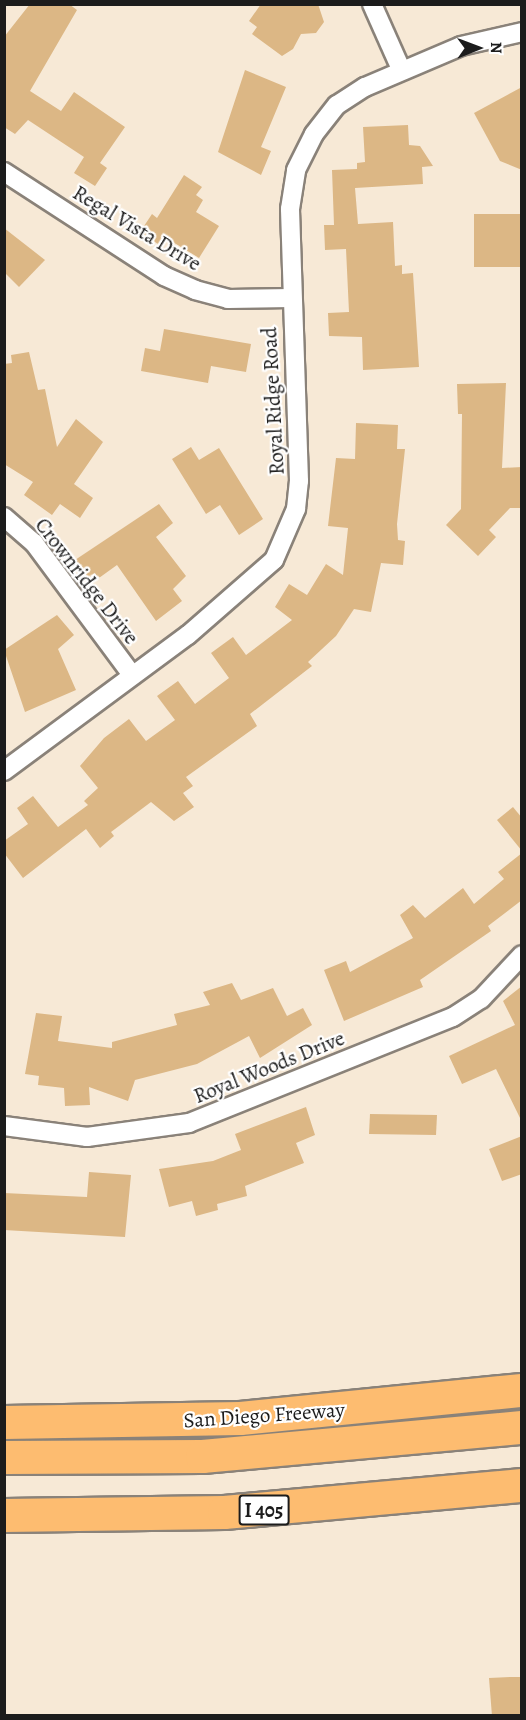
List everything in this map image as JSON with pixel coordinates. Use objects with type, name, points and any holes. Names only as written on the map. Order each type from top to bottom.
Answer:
[{"type":"highway","name":"San Diego Freeway","points":[[4,1422],[240,1418],[522,1390]]},
{"type":"highway","points":[[4,1457],[202,1456],[522,1427]]},
{"type":"highway","name":"I 405","points":[[4,1515],[235,1512],[522,1485]]},
{"type":"street","points":[[372,4],[401,69]]},
{"type":"street","name":"Royal Ridge Road","points":[[4,771],[255,581],[274,560],[288,530],[299,481],[291,298],[290,209],[296,170],[337,105],[401,69],[461,46],[522,32]]},
{"type":"street","name":"Regal Vista Drive","points":[[4,172],[164,276],[195,290],[228,300],[291,298]]},
{"type":"street","name":"Crownridge Drive","points":[[4,517],[34,543],[132,675]]},
{"type":"street","name":"Royal Woods Drive","points":[[4,1126],[87,1137],[189,1124],[453,1017],[481,999],[522,955]]},
{"type":"building","points":[[30,4],[69,4],[77,10],[30,91],[61,111],[74,92],[125,127],[100,163],[107,168],[95,186],[74,173],[84,157],[28,120],[15,134],[4,127],[4,37]]},
{"type":"building","points":[[261,4],[318,4],[324,22],[316,33],[301,34],[293,49],[282,56],[252,34],[257,27],[249,21]]},
{"type":"building","points":[[245,70],[286,87],[261,147],[271,151],[261,175],[218,152]]},
{"type":"building","points":[[522,87],[522,170],[500,161],[474,113]]},
{"type":"building","points":[[408,125],[409,145],[420,146],[433,166],[422,167],[423,184],[355,188],[358,224],[393,222],[395,266],[402,265],[402,274],[413,273],[419,367],[363,370],[362,337],[329,336],[328,313],[349,312],[346,249],[325,250],[324,225],[334,225],[332,170],[357,169],[357,163],[365,162],[363,127]]},
{"type":"building","points":[[184,175],[202,187],[196,195],[203,200],[196,212],[219,226],[199,258],[163,236],[158,244],[140,232],[152,214],[157,218]]},
{"type":"building","points":[[474,214],[522,214],[522,267],[474,267]]},
{"type":"building","points":[[4,228],[45,260],[19,287],[4,272]]},
{"type":"building","points":[[164,329],[251,344],[246,372],[211,366],[208,383],[141,371],[145,348],[160,351]]},
{"type":"building","points":[[29,352],[38,390],[45,389],[57,447],[76,419],[103,442],[74,484],[93,498],[80,518],[60,504],[52,515],[24,495],[33,482],[4,464],[4,364],[12,363],[11,355]]},
{"type":"building","points":[[506,383],[502,468],[522,467],[522,508],[510,508],[489,530],[496,537],[478,556],[446,525],[461,509],[462,414],[458,414],[457,384]]},
{"type":"building","points":[[356,423],[398,425],[397,449],[405,449],[397,524],[398,540],[405,541],[403,565],[381,563],[371,612],[354,609],[336,636],[308,662],[312,666],[250,714],[257,726],[186,777],[193,786],[183,793],[194,807],[174,821],[151,802],[111,832],[114,836],[100,848],[86,829],[23,878],[4,853],[4,841],[28,824],[17,808],[33,796],[58,827],[88,805],[84,801],[98,788],[80,766],[104,738],[129,719],[146,741],[175,720],[157,696],[178,681],[195,704],[229,678],[211,653],[233,637],[246,655],[292,620],[275,607],[289,584],[307,595],[326,564],[343,575],[348,528],[328,526],[336,458],[355,459]]},
{"type":"building","points":[[191,447],[199,460],[219,448],[263,519],[239,535],[220,505],[206,514],[172,459]]},
{"type":"building","points":[[159,504],[173,523],[156,537],[186,576],[173,589],[182,601],[156,621],[117,565],[92,583],[75,560]]},
{"type":"building","points":[[57,615],[74,635],[58,649],[76,690],[25,712],[4,650]]},
{"type":"building","points":[[513,807],[522,818],[522,851],[497,820]]},
{"type":"building","points":[[522,853],[522,900],[488,926],[491,931],[420,980],[423,987],[344,1021],[324,970],[346,961],[350,972],[413,938],[400,915],[413,905],[425,918],[463,888],[474,904],[504,879],[498,872]]},
{"type":"building","points":[[232,983],[241,1000],[273,988],[287,1016],[303,1008],[312,1025],[260,1058],[249,1036],[197,1064],[135,1080],[128,1101],[89,1087],[90,1105],[65,1106],[64,1088],[38,1085],[39,1076],[25,1074],[36,1013],[62,1016],[58,1041],[112,1048],[112,1042],[177,1025],[174,1014],[210,1005],[203,992]]},
{"type":"building","points":[[522,986],[522,1122],[496,1069],[462,1084],[449,1056],[515,1025],[503,1001]]},
{"type":"building","points":[[306,1107],[315,1135],[296,1143],[304,1163],[245,1186],[247,1196],[217,1204],[218,1210],[196,1216],[192,1201],[169,1207],[159,1169],[213,1161],[241,1150],[235,1134]]},
{"type":"building","points":[[370,1114],[437,1115],[436,1135],[369,1134]]},
{"type":"building","points":[[522,1136],[522,1174],[502,1181],[489,1149]]},
{"type":"building","points":[[89,1172],[131,1175],[125,1237],[4,1230],[4,1193],[87,1197]]},
{"type":"building","points":[[522,1677],[522,1716],[492,1716],[489,1678]]}]
